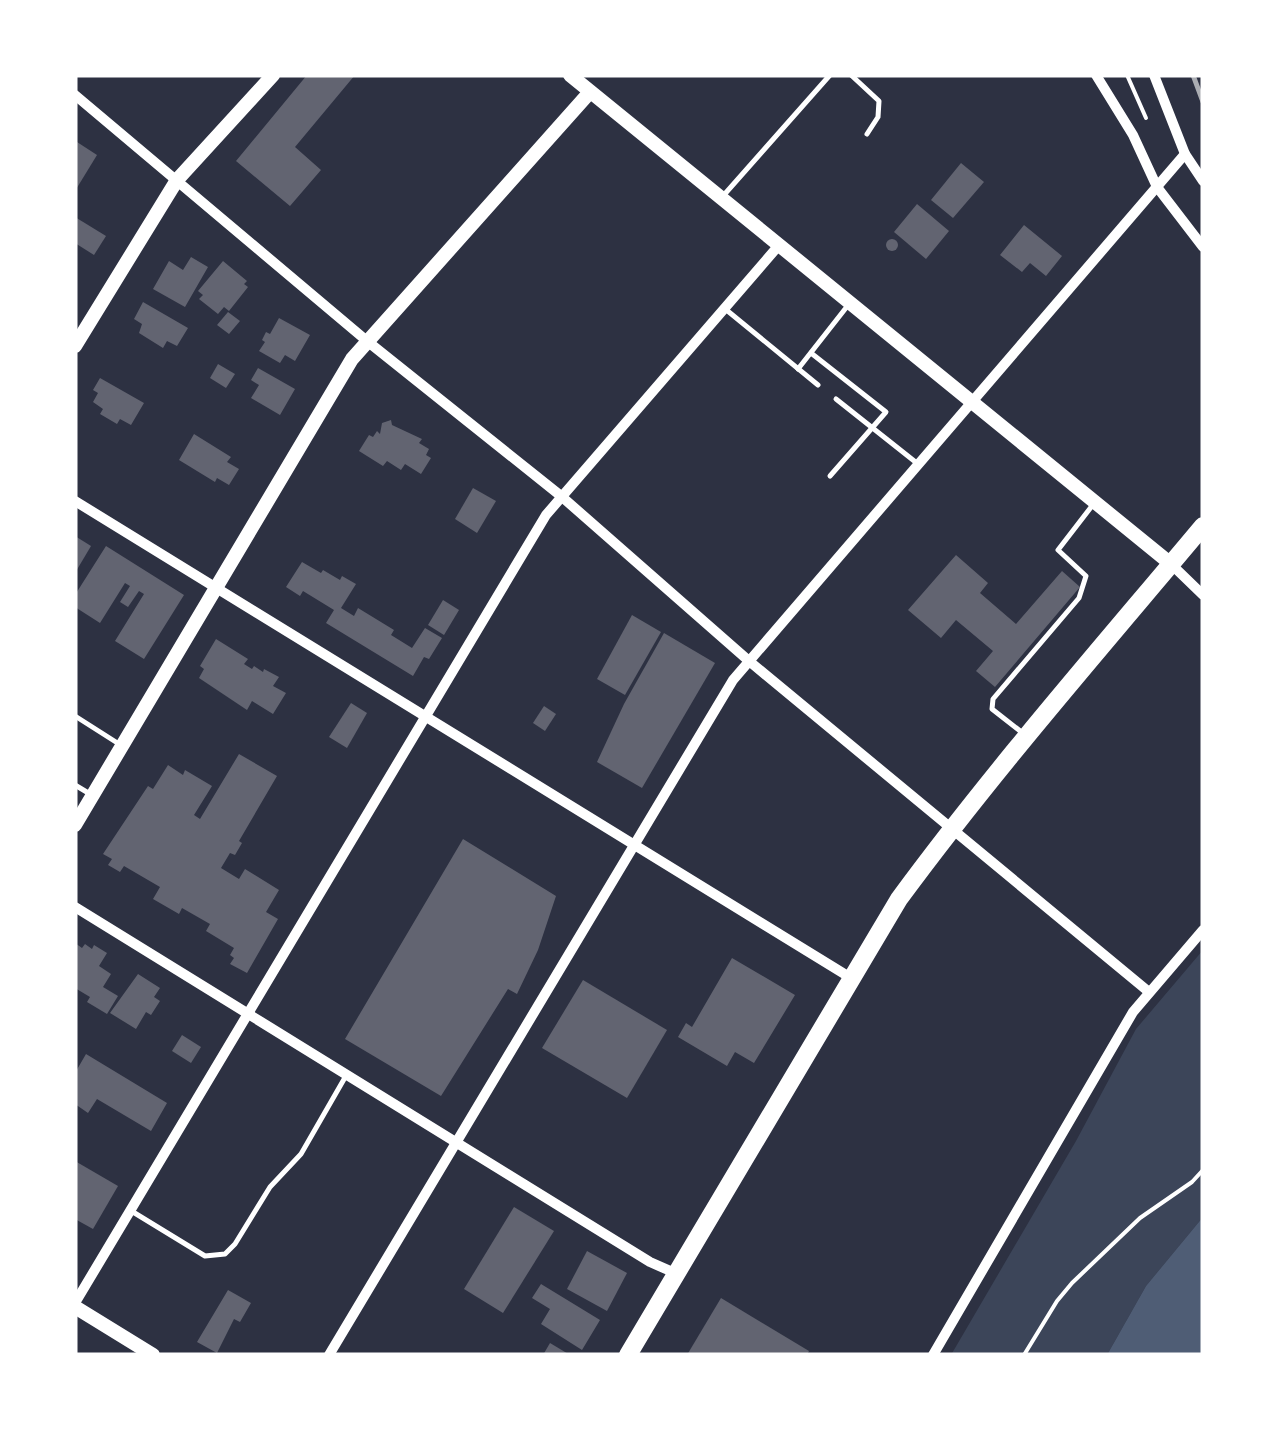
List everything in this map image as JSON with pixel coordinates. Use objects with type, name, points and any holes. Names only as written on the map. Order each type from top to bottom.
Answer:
[{"type":"main road","points":[[628,1355],[899,899],[950,829],[1203,526]]},
{"type":"street","points":[[75,346],[177,180],[273,75]]},
{"type":"street","points":[[570,75],[1096,502],[1203,595]]},
{"type":"street","points":[[1096,75],[1133,135],[1157,186],[1203,247]]},
{"type":"street","points":[[1154,75],[1185,154],[1203,181]]},
{"type":"street","points":[[75,825],[85,797],[122,746],[352,358],[590,92]]},
{"type":"street","points":[[75,95],[367,341],[560,496],[748,662],[1149,992]]},
{"type":"street","points":[[329,1355],[733,680],[1185,154]]},
{"type":"street","points":[[153,1355],[75,1305],[546,514],[780,244]]},
{"type":"street","points":[[75,501],[851,978]]},
{"type":"street","points":[[75,907],[650,1262],[675,1273]]},
{"type":"street","points":[[933,1355],[1134,1012],[1203,930]]},
{"type":"lane","points":[[723,196],[830,75]]},
{"type":"lane","points":[[851,75],[879,101],[878,118],[867,134]]},
{"type":"lane","points":[[798,368],[851,302]]},
{"type":"lane","points":[[724,308],[818,385]]},
{"type":"lane","points":[[811,353],[886,412],[830,476]]},
{"type":"lane","points":[[836,399],[918,464]]},
{"type":"lane","points":[[1026,736],[992,709],[994,700],[1079,598],[1086,576],[1058,550],[1096,502]]},
{"type":"lane","points":[[75,716],[122,746]]},
{"type":"lane","points":[[75,785],[85,797]]},
{"type":"lane","points":[[130,1210],[206,1256],[230,1251],[270,1186],[302,1154],[347,1074]]},
{"type":"path","points":[[1127,75],[1146,118]]},
{"type":"path","points":[[1024,1355],[1072,1283],[1140,1218],[1203,1170]]},
{"type":"shaded area","points":[[1203,950],[1203,1217],[1146,1286],[1107,1355],[951,1355],[1076,1141],[1136,1029]]},
{"type":"shaded area","points":[[1203,1217],[1203,1355],[1107,1355],[1146,1286]]},
{"type":"building","points":[[307,75],[355,75],[295,147],[321,170],[290,206],[236,161]]},
{"type":"building","points":[[77,142],[97,155],[75,191],[75,145]]},
{"type":"building","points":[[961,163],[984,182],[953,218],[931,200]]},
{"type":"building","points":[[917,204],[949,231],[926,259],[894,232]]},
{"type":"building","points":[[75,217],[106,236],[94,255],[75,243]]},
{"type":"building","points":[[1024,225],[1062,256],[1046,276],[1030,263],[1022,272],[1000,255]]},
{"type":"building","points":[[887,240],[897,240],[897,250],[887,250]]},
{"type":"building","points":[[191,257],[208,267],[185,307],[153,289],[169,261],[183,270]]},
{"type":"building","points":[[223,261],[247,281],[244,284],[248,287],[229,311],[224,307],[218,314],[199,299],[203,295],[198,291]]},
{"type":"building","points":[[143,302],[188,328],[177,346],[167,341],[163,348],[139,333],[142,324],[134,319]]},
{"type":"building","points":[[228,312],[240,321],[229,334],[217,325]]},
{"type":"building","points":[[279,318],[310,335],[295,361],[285,355],[280,363],[259,351],[266,332],[270,334]]},
{"type":"building","points":[[218,364],[235,374],[226,388],[210,378]]},
{"type":"building","points":[[258,368],[295,389],[280,415],[251,398],[259,385],[251,380]]},
{"type":"building","points":[[100,378],[144,403],[131,425],[120,419],[117,424],[100,414],[103,409],[93,402],[98,393],[93,390]]},
{"type":"building","points":[[391,420],[392,425],[422,439],[419,443],[429,449],[426,455],[431,458],[421,474],[405,464],[401,470],[387,461],[383,466],[359,451],[369,435],[373,437],[377,431],[380,434],[382,423]]},
{"type":"building","points":[[194,434],[231,457],[227,462],[239,469],[229,485],[217,478],[215,482],[179,460]]},
{"type":"building","points":[[473,488],[496,501],[477,533],[455,519]]},
{"type":"building","points":[[75,536],[91,546],[75,573]]},
{"type":"building","points":[[106,546],[184,595],[144,659],[115,641],[144,594],[139,591],[128,607],[120,602],[130,586],[125,583],[100,623],[75,607],[75,595]]},
{"type":"building","points":[[956,555],[988,583],[980,593],[1016,624],[1062,571],[1080,587],[995,687],[976,671],[993,651],[956,620],[941,638],[908,610]]},
{"type":"building","points":[[302,562],[321,573],[323,570],[356,584],[341,608],[354,616],[358,608],[394,630],[391,635],[412,648],[425,628],[442,638],[429,659],[424,657],[413,676],[326,623],[334,610],[303,591],[300,596],[286,587]]},
{"type":"building","points":[[443,600],[459,610],[444,635],[428,625]]},
{"type":"building","points":[[632,615],[661,632],[625,695],[597,679]]},
{"type":"building","points":[[664,633],[715,663],[642,788],[597,762]]},
{"type":"building","points":[[216,639],[248,659],[244,664],[252,669],[254,666],[279,677],[273,686],[286,693],[273,714],[252,701],[247,710],[199,678],[204,669],[200,666]]},
{"type":"building","points":[[351,703],[367,713],[347,748],[329,737]]},
{"type":"building","points":[[544,706],[556,714],[545,731],[533,723]]},
{"type":"building","points":[[239,754],[277,776],[239,841],[242,843],[235,855],[230,853],[221,868],[239,879],[245,869],[279,890],[266,912],[278,919],[247,973],[230,964],[234,948],[206,931],[210,924],[182,908],[179,914],[153,899],[160,887],[124,866],[120,872],[108,865],[112,859],[103,854],[148,786],[153,789],[168,765],[212,786],[194,815],[200,819]]},
{"type":"building","points":[[463,839],[556,896],[538,950],[517,994],[508,989],[441,1096],[345,1039]]},
{"type":"building","points":[[75,943],[82,948],[85,944],[92,949],[94,945],[107,953],[99,966],[111,974],[103,987],[118,996],[107,1014],[87,1002],[90,997],[75,988]]},
{"type":"building","points":[[732,958],[795,995],[754,1063],[735,1052],[727,1066],[678,1037],[686,1023],[692,1027]]},
{"type":"building","points":[[138,974],[160,988],[154,997],[160,1001],[151,1015],[146,1012],[136,1029],[110,1013]]},
{"type":"building","points":[[583,980],[667,1030],[627,1098],[542,1048]]},
{"type":"building","points":[[182,1035],[201,1047],[191,1063],[172,1051]]},
{"type":"building","points":[[86,1054],[167,1103],[151,1131],[97,1099],[88,1113],[75,1104],[75,1073]]},
{"type":"building","points":[[75,1161],[118,1186],[93,1229],[75,1219]]},
{"type":"building","points":[[514,1207],[554,1231],[503,1313],[464,1289]]},
{"type":"building","points":[[587,1251],[627,1273],[607,1311],[567,1289]]},
{"type":"building","points":[[541,1284],[600,1320],[582,1350],[541,1324],[550,1309],[532,1298]]},
{"type":"building","points":[[228,1290],[251,1303],[240,1322],[234,1319],[217,1353],[197,1342]]},
{"type":"building","points":[[721,1298],[809,1351],[807,1355],[687,1355]]},
{"type":"building","points":[[550,1343],[570,1355],[543,1355]]},
{"type":"railway","points":[[1193,75],[1203,102]]}]
